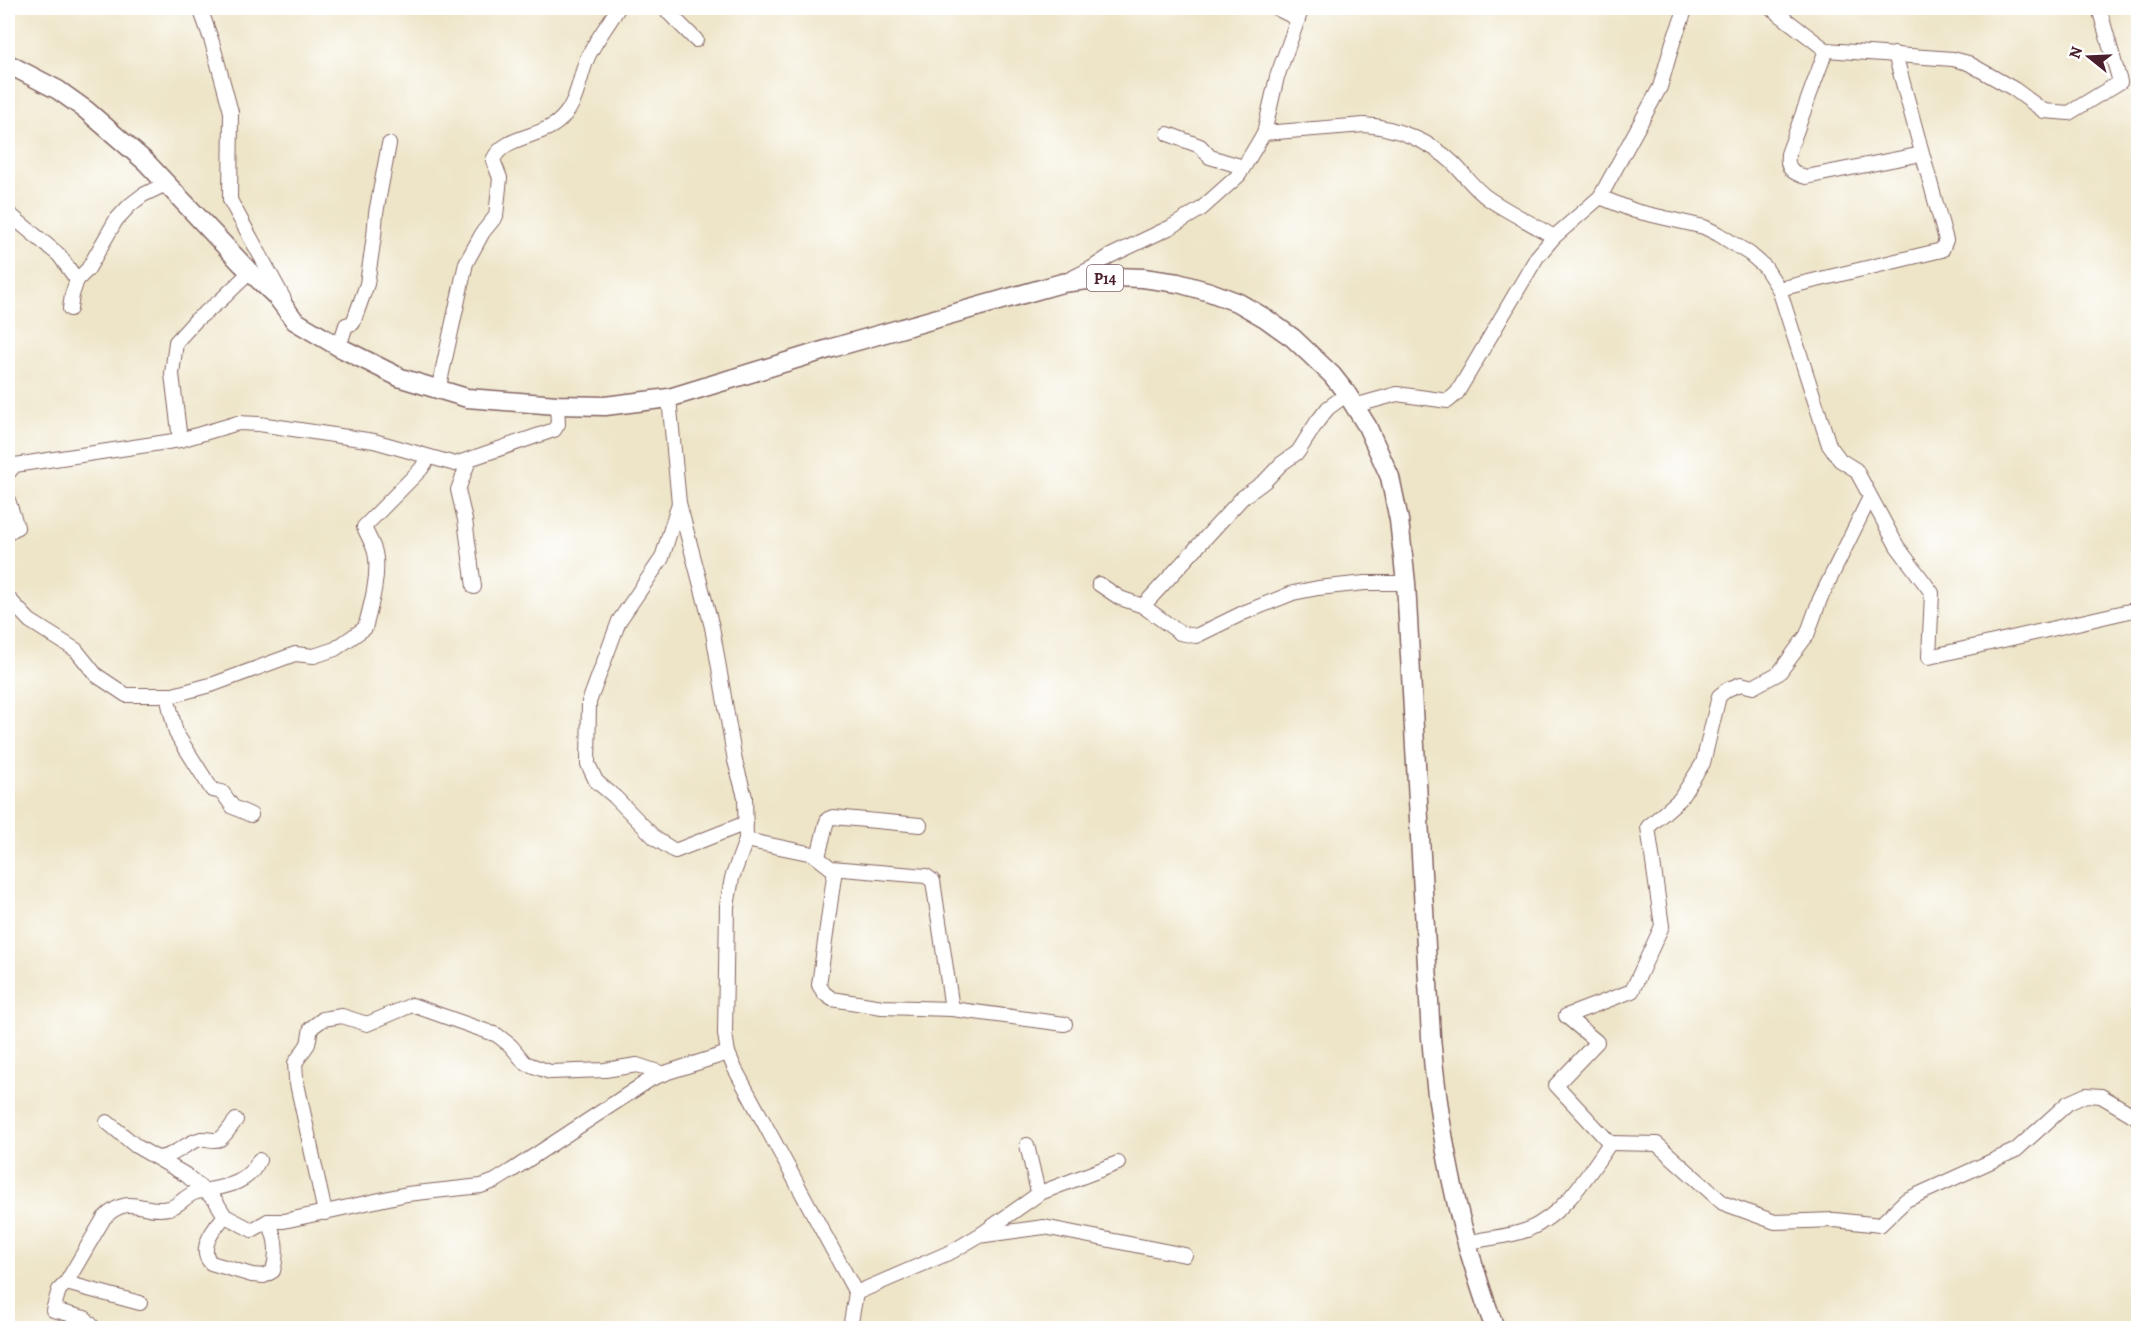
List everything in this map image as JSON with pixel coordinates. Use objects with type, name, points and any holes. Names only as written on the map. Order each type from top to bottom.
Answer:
[{"type":"main road","name":"P14","points":[[8,64],[58,90],[87,110],[146,162],[250,272],[277,297],[295,321],[339,347],[401,378],[467,398],[605,406],[669,398],[832,348],[1062,283],[1113,277],[1178,283],[1220,296],[1257,313],[1293,338],[1332,375],[1351,400],[1377,446],[1392,484],[1399,520],[1406,583],[1431,1037],[1437,1102],[1451,1183],[1467,1243],[1495,1329]]},
{"type":"street","points":[[200,8],[231,112],[230,200],[295,321]]},
{"type":"street","points":[[438,391],[466,262],[483,232],[496,216],[500,178],[494,160],[496,153],[505,146],[558,122],[574,103],[588,57],[618,8]]},
{"type":"street","points":[[664,8],[696,40]]},
{"type":"street","points":[[1062,283],[1202,209],[1239,175],[1264,133],[1277,77],[1300,13],[1276,8]]},
{"type":"street","points":[[1143,606],[1242,498],[1298,452],[1328,408],[1351,400],[1397,394],[1442,401],[1452,398],[1528,269],[1554,237],[1600,197],[1660,87],[1686,8]]},
{"type":"street","points":[[1771,8],[1826,50],[1953,59],[1968,63],[2014,89],[2043,111],[2069,113],[2120,82],[2099,8]]},
{"type":"street","points":[[1826,50],[1788,154],[1789,168],[1795,174],[1806,177],[1922,154]]},
{"type":"street","points":[[1779,289],[1942,250],[1946,240],[1895,54]]},
{"type":"street","points":[[1264,133],[1364,125],[1395,130],[1439,152],[1488,199],[1554,237]]},
{"type":"street","points":[[1168,134],[1200,146],[1210,157],[1244,166]]},
{"type":"street","points":[[339,347],[346,326],[353,323],[367,284],[376,213],[389,144]]},
{"type":"street","points":[[70,309],[77,280],[88,269],[106,235],[130,205],[143,195],[166,184]]},
{"type":"street","points":[[1600,197],[1635,211],[1690,222],[1718,234],[1750,254],[1765,267],[1779,289],[1829,445],[1840,460],[1856,470],[1897,546],[1932,593],[1929,657],[2139,609]]},
{"type":"street","points":[[8,213],[59,255],[77,280]]},
{"type":"street","points":[[180,440],[172,374],[176,342],[196,320],[250,272]]},
{"type":"street","points":[[669,398],[679,503],[712,627],[735,761],[745,797],[746,840],[732,878],[727,906],[725,1034],[728,1053],[856,1293],[853,1327]]},
{"type":"street","points":[[8,473],[15,465],[180,440],[238,423],[374,441],[455,464],[554,430],[558,424],[557,405]]},
{"type":"street","points":[[8,598],[30,621],[76,650],[96,675],[126,694],[167,696],[213,684],[296,654],[314,656],[335,649],[365,628],[372,600],[375,551],[364,527],[421,469],[429,457]]},
{"type":"street","points":[[469,460],[458,490],[465,520],[474,587]]},
{"type":"street","points":[[1870,497],[1820,599],[1807,635],[1779,673],[1753,687],[1741,684],[1728,689],[1719,696],[1703,762],[1680,799],[1648,827],[1662,926],[1632,992],[1566,1016],[1597,1042],[1556,1085],[1610,1143],[1657,1144],[1723,1203],[1775,1222],[1835,1220],[1880,1225],[1906,1200],[2016,1150],[2068,1103],[2086,1095],[2101,1096],[2139,1118]]},
{"type":"street","points":[[8,500],[17,527],[8,533]]},
{"type":"street","points":[[679,503],[662,558],[619,621],[589,702],[588,764],[596,781],[656,839],[675,851],[746,823]]},
{"type":"street","points":[[1100,584],[1120,598],[1143,606],[1180,633],[1196,636],[1243,613],[1293,593],[1365,583],[1406,583]]},
{"type":"street","points":[[167,696],[176,733],[199,772],[212,790],[222,792],[233,807],[250,815]]},
{"type":"street","points":[[818,857],[826,824],[828,819],[833,817],[921,825]]},
{"type":"street","points":[[746,840],[813,854],[834,868],[930,878],[933,881],[952,1009]]},
{"type":"street","points":[[834,868],[819,985],[832,999],[882,1007],[952,1009],[1065,1024]]},
{"type":"street","points":[[325,1213],[296,1079],[295,1063],[308,1044],[311,1028],[323,1018],[342,1016],[367,1024],[412,1005],[497,1035],[511,1046],[525,1063],[550,1072],[605,1070],[637,1065],[664,1074]]},
{"type":"street","points":[[107,1122],[136,1146],[186,1176],[215,1200],[225,1216],[252,1230],[268,1221],[284,1221],[407,1194],[481,1186],[495,1181],[651,1079],[728,1053]]},
{"type":"street","points":[[157,1158],[169,1158],[205,1138],[214,1140],[221,1138],[236,1120]]},
{"type":"street","points":[[1467,1243],[1526,1230],[1554,1214],[1578,1188],[1610,1143]]},
{"type":"street","points":[[1027,1145],[1040,1193]]},
{"type":"street","points":[[96,1327],[85,1318],[53,1310],[59,1290],[66,1283],[91,1237],[111,1211],[125,1205],[135,1204],[151,1208],[170,1208],[196,1192],[205,1192],[245,1179],[255,1170],[259,1160]]},
{"type":"street","points":[[856,1293],[954,1251],[1040,1193],[1118,1163]]},
{"type":"street","points":[[225,1216],[210,1236],[206,1250],[207,1259],[211,1263],[252,1275],[264,1276],[273,1271],[277,1258],[274,1233],[268,1221]]},
{"type":"street","points":[[978,1236],[1044,1227],[1185,1255]]},
{"type":"street","points":[[66,1283],[140,1303]]}]
